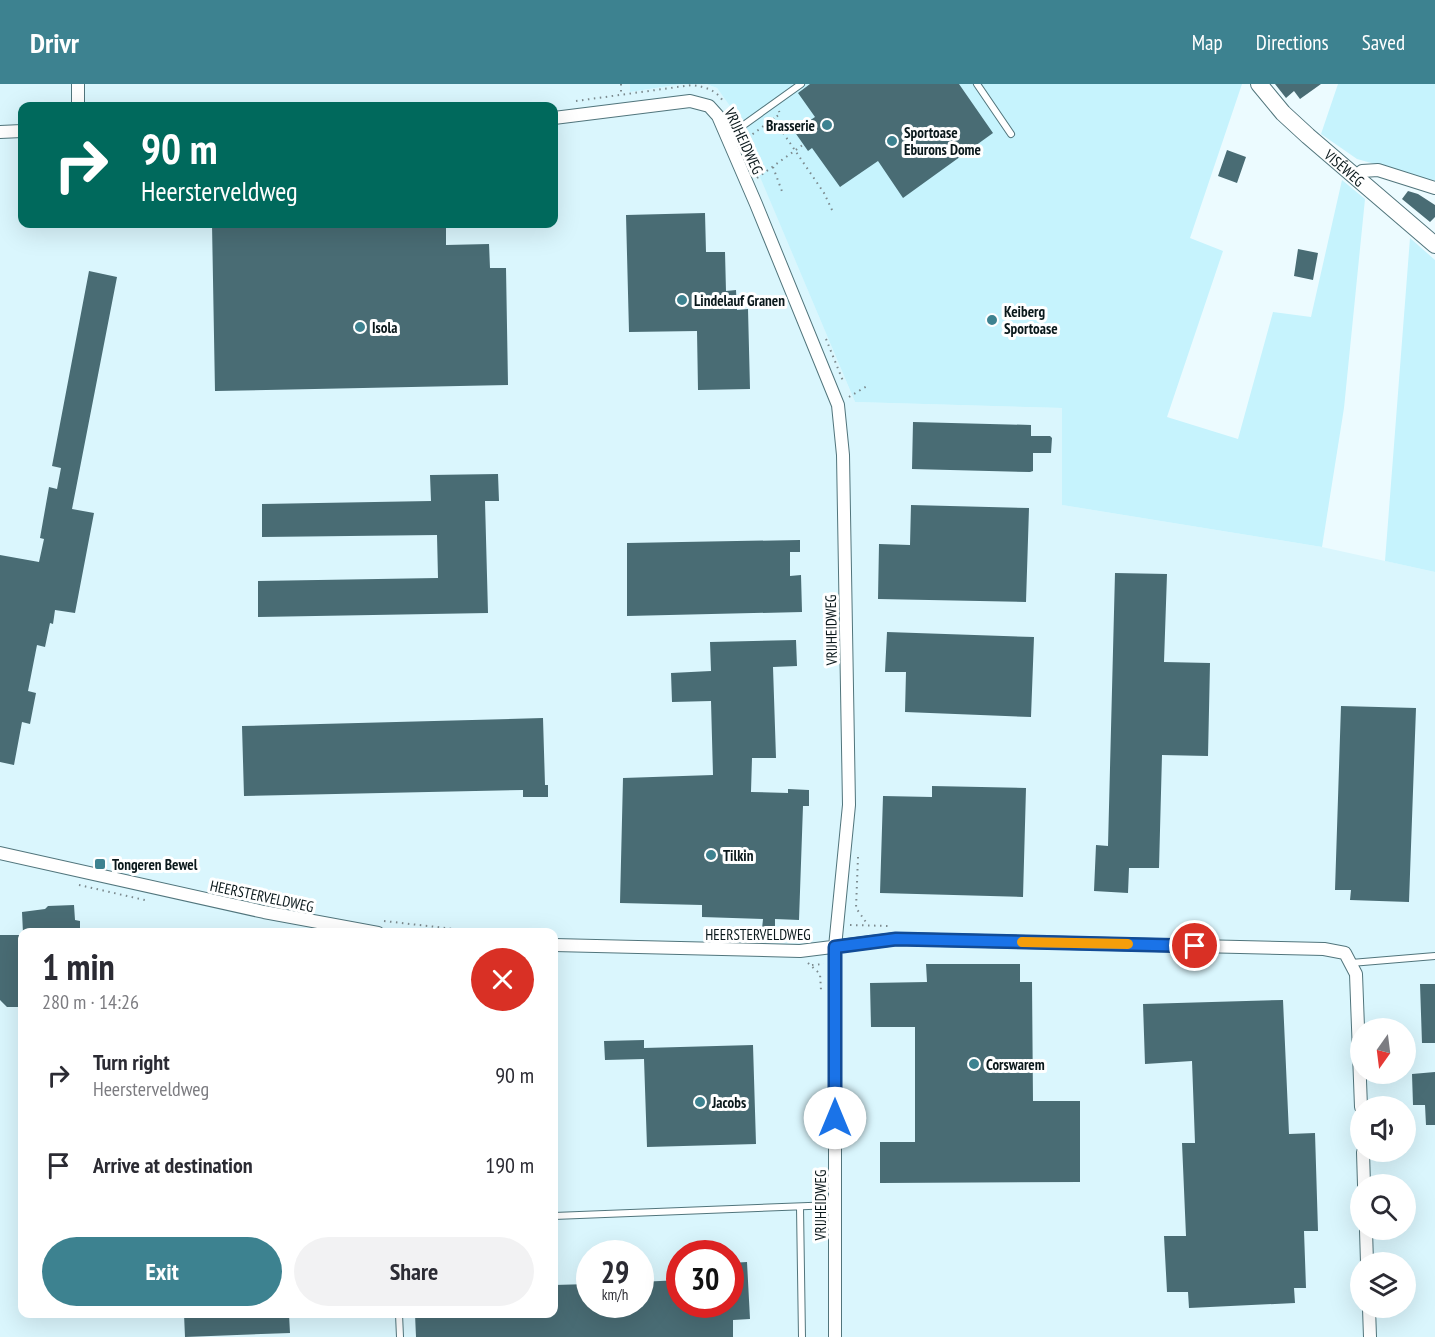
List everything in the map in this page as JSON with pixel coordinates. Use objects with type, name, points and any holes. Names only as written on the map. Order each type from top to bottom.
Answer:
[{"type":"main road","name":"VISÉWEG","points":[[1259,84],[1283,113],[1435,245]]},
{"type":"street","points":[[78,84],[78,102]]},
{"type":"street","name":"VRIJHEIDWEG","points":[[558,118],[690,101],[709,106],[718,116],[838,405],[843,455],[849,805],[835,947],[835,1337]]},
{"type":"street","points":[[0,132],[18,131]]},
{"type":"street","points":[[1355,177],[1362,171],[1378,170],[1435,188]]},
{"type":"street","name":"HEERSTERVELDWEG","points":[[0,853],[264,912],[377,927]]},
{"type":"street","name":"HEERSTERVELDWEG","points":[[558,945],[800,951],[896,939],[1311,948],[1345,953],[1350,963]]},
{"type":"street","points":[[1350,963],[1356,974],[1361,1096]]},
{"type":"street","points":[[1369,1318],[1370,1337]]},
{"type":"lane","points":[[727,137],[801,84]]},
{"type":"lane","points":[[977,84],[1011,134]]},
{"type":"lane","points":[[1350,963],[1435,956]]},
{"type":"lane","points":[[558,1216],[835,1206]]},
{"type":"lane","points":[[800,1207],[802,1337]]},
{"type":"lane","points":[[399,1318],[400,1337]]},
{"type":"path","points":[[574,102],[692,85],[708,87],[721,97],[726,106]]},
{"type":"path","points":[[558,104],[563,103]]},
{"type":"path","points":[[773,118],[824,193],[832,212]]},
{"type":"path","points":[[752,170],[756,179],[804,144]]},
{"type":"path","points":[[773,166],[783,194]]},
{"type":"path","points":[[825,338],[843,382]]},
{"type":"path","points":[[845,390],[847,399]]},
{"type":"path","points":[[858,852],[856,908],[868,925]]},
{"type":"path","points":[[837,926],[876,926]]},
{"type":"path","points":[[377,927],[406,928]]},
{"type":"shaded area","points":[[0,84],[630,84],[630,92],[682,84],[706,84],[717,88],[730,105],[855,402],[1062,408],[1062,505],[1322,547],[1435,572],[1435,1337],[0,1337]]},
{"type":"shaded area","points":[[630,84],[682,84],[630,92]]},
{"type":"shaded area","name":"Keiberg Sportoase","points":[[706,84],[1242,84],[1190,238],[1223,251],[1167,417],[1238,439],[1273,312],[1311,317],[1342,180],[1365,199],[1344,408],[1322,547],[1062,505],[1062,408],[855,402],[730,106],[717,88]]},
{"type":"shaded area","points":[[1338,84],[1435,84],[1435,181],[1357,159],[1321,134]]},
{"type":"shaded area","points":[[1410,238],[1435,260],[1435,572],[1385,561]]},
{"type":"building","name":"Sportoase Eburons Dome","points":[[810,84],[959,84],[993,133],[903,198],[878,161],[840,187],[812,148],[808,151],[794,131],[815,117],[798,93]]},
{"type":"building","points":[[1275,84],[1321,84],[1300,99],[1294,91],[1286,98]]},
{"type":"building","points":[[1227,150],[1246,157],[1237,183],[1218,176]]},
{"type":"building","points":[[1408,191],[1418,194],[1435,205],[1435,217],[1430,222],[1402,199]]},
{"type":"building","name":"Lindelauf Granen","points":[[705,213],[706,252],[725,252],[726,291],[736,290],[737,310],[748,309],[750,389],[698,390],[697,331],[629,332],[626,215]]},
{"type":"building","name":"Isola","points":[[212,228],[446,228],[446,245],[489,244],[490,268],[506,268],[508,385],[215,391]]},
{"type":"building","points":[[1298,249],[1318,253],[1313,280],[1294,276]]},
{"type":"building","points":[[89,271],[117,277],[72,509],[94,513],[75,613],[55,610],[45,647],[37,645],[28,691],[36,693],[30,724],[22,722],[14,765],[0,762],[0,555],[39,562],[44,539],[40,538],[49,487],[57,489],[61,468],[52,466]]},
{"type":"building","points":[[913,422],[1031,425],[1031,436],[1050,436],[1052,438],[1051,453],[1033,453],[1033,471],[1030,472],[912,469]]},
{"type":"building","points":[[498,474],[499,501],[485,501],[488,613],[258,617],[258,581],[438,578],[437,535],[262,537],[262,504],[431,501],[430,475]]},
{"type":"building","points":[[911,505],[1029,508],[1026,602],[878,599],[879,544],[910,545]]},
{"type":"building","points":[[800,540],[800,552],[790,552],[790,576],[801,575],[802,612],[627,616],[627,543]]},
{"type":"building","points":[[1115,573],[1167,574],[1164,662],[1210,663],[1208,756],[1162,755],[1159,868],[1129,868],[1128,893],[1094,891],[1096,845],[1108,846]]},
{"type":"building","points":[[887,632],[1034,637],[1031,717],[905,712],[906,672],[885,672]]},
{"type":"building","name":"Tilkin","points":[[796,640],[797,666],[773,667],[776,758],[752,758],[751,792],[788,793],[788,789],[809,790],[809,806],[803,806],[799,920],[775,919],[775,930],[762,929],[763,919],[702,917],[702,905],[620,903],[623,778],[713,775],[711,701],[672,702],[671,673],[711,671],[710,642]]},
{"type":"building","points":[[1341,706],[1416,708],[1409,902],[1350,900],[1351,890],[1335,890]]},
{"type":"building","points":[[543,718],[545,785],[548,785],[548,797],[523,797],[523,790],[244,796],[242,726]]},
{"type":"building","points":[[932,786],[1026,788],[1023,897],[880,893],[883,796],[932,797]]},
{"type":"building","points":[[74,905],[75,920],[80,921],[80,928],[23,928],[22,912],[45,909],[48,906]]},
{"type":"building","points":[[0,935],[18,935],[18,1007],[7,1007],[0,1000]]},
{"type":"building","name":"Corswarem","points":[[926,964],[1020,964],[1020,982],[1032,982],[1033,1101],[1080,1101],[1080,1182],[880,1183],[880,1142],[915,1142],[915,1027],[871,1027],[870,983],[927,982]]},
{"type":"building","points":[[1420,984],[1435,984],[1435,1043],[1422,1043]]},
{"type":"building","points":[[1283,1000],[1289,1134],[1315,1133],[1318,1231],[1304,1231],[1306,1288],[1294,1288],[1295,1303],[1189,1308],[1188,1292],[1167,1292],[1164,1236],[1186,1236],[1182,1143],[1195,1143],[1192,1061],[1145,1064],[1143,1004]]},
{"type":"building","name":"Jacobs","points":[[644,1040],[644,1048],[753,1045],[756,1144],[647,1147],[644,1059],[605,1060],[604,1041]]},
{"type":"building","points":[[1435,1072],[1435,1125],[1426,1125],[1425,1105],[1416,1105],[1412,1084],[1416,1084],[1416,1074]]},
{"type":"building","points":[[744,1262],[747,1262],[750,1319],[733,1320],[733,1337],[416,1337],[415,1318],[558,1318],[558,1285],[576,1284],[576,1318],[654,1318],[654,1281],[666,1281],[666,1318],[744,1318]]},
{"type":"building","points":[[184,1318],[289,1318],[290,1333],[185,1337]]},
{"type":"slow traffic","points":[[1022,942],[1128,944]]},
{"type":"place","name":"Brasserie","points":[[827,125]]},
{"type":"place","name":"Sportoase Eburons Dome","points":[[892,141]]},
{"type":"place","name":"Lindelauf Granen","points":[[682,300]]},
{"type":"place","name":"Keiberg Sportoase","points":[[992,320]]},
{"type":"place","name":"Isola","points":[[360,327]]},
{"type":"place","name":"Tilkin","points":[[711,855]]},
{"type":"place","name":"Tongeren Bewel","points":[[100,864]]},
{"type":"place","name":"Corswarem","points":[[974,1064]]},
{"type":"place","name":"Jacobs","points":[[700,1102]]},
{"type":"route","points":[[835,1118],[835,947],[873,940],[896,939],[1195,946]]}]
